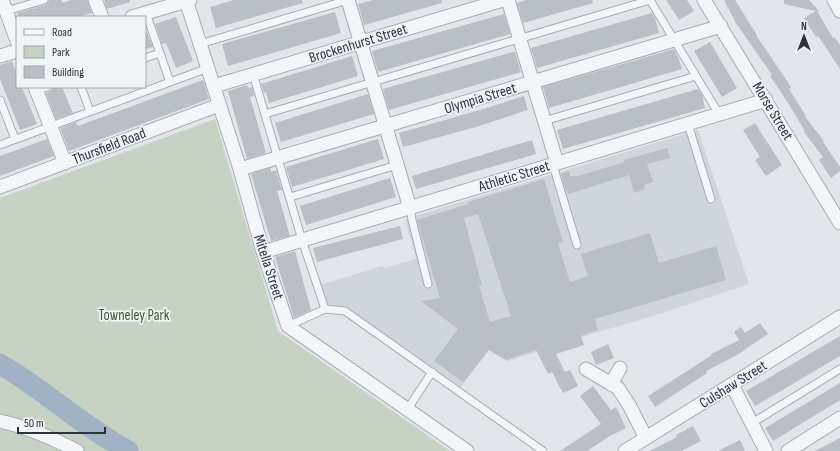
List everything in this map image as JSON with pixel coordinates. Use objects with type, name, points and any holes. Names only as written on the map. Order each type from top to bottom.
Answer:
[{"type":"street","points":[[96,0],[102,16]]},
{"type":"street","points":[[136,16],[188,0]]},
{"type":"street","name":"Mitella Street","points":[[188,0],[200,44],[240,169],[263,252],[288,326]]},
{"type":"street","points":[[348,0],[410,208]]},
{"type":"street","name":"Brockenhurst Street","points":[[214,86],[503,0]]},
{"type":"street","points":[[508,0],[533,82],[555,164]]},
{"type":"street","name":"Morse Street","points":[[704,0],[840,224]]},
{"type":"street","points":[[834,0],[840,11]]},
{"type":"street","points":[[4,6],[16,38]]},
{"type":"street","name":"Olympia Street","points":[[240,169],[721,26]]},
{"type":"street","points":[[0,56],[16,51]]},
{"type":"street","points":[[39,88],[50,126],[65,163]]},
{"type":"street","name":"Athletic Street","points":[[263,252],[766,100]]},
{"type":"street","name":"Thursfield Road","points":[[0,187],[219,105]]},
{"type":"street","name":"Culshaw Street","points":[[625,451],[840,317]]},
{"type":"street","points":[[288,326],[467,451]]},
{"type":"street","points":[[611,384],[620,368]]},
{"type":"street","points":[[586,369],[618,388],[629,405],[646,438]]},
{"type":"street","points":[[732,385],[766,451]]},
{"type":"street","points":[[788,451],[840,418]]},
{"type":"street","points":[[0,421],[14,424],[54,439],[77,451]]},
{"type":"lane","points":[[4,6],[44,0]]},
{"type":"lane","points":[[200,44],[348,0]]},
{"type":"lane","points":[[265,114],[650,0],[719,114]]},
{"type":"lane","points":[[146,13],[170,82]]},
{"type":"lane","points":[[146,58],[160,53]]},
{"type":"lane","points":[[0,145],[208,68]]},
{"type":"lane","points":[[254,74],[302,240],[325,309]]},
{"type":"lane","points":[[544,121],[696,76]]},
{"type":"lane","points":[[81,88],[90,111]]},
{"type":"lane","points":[[0,100],[15,139]]},
{"type":"lane","points":[[688,124],[711,199]]},
{"type":"lane","points":[[555,164],[577,245]]},
{"type":"lane","points":[[290,197],[397,165]]},
{"type":"lane","points":[[410,208],[428,284]]},
{"type":"lane","points":[[288,326],[325,309],[345,311],[543,451]]},
{"type":"lane","points":[[752,423],[840,369]]},
{"type":"lane","points":[[407,410],[432,372]]},
{"type":"shaded area","points":[[698,130],[749,284],[650,317],[507,361],[489,350],[461,387],[346,307],[328,306],[320,285],[382,266],[385,268],[416,259],[405,219]]},
{"type":"green space","name":"Towneley Park","points":[[215,119],[278,331],[450,451],[0,451],[0,198]]},
{"type":"building","points":[[49,0],[61,0],[62,3],[72,0],[87,0],[92,13],[81,16],[18,16],[17,13],[48,3]]},
{"type":"building","points":[[104,0],[130,0],[130,2],[107,9]]},
{"type":"building","points":[[234,0],[302,0],[303,3],[216,28],[210,7]]},
{"type":"building","points":[[373,0],[442,0],[442,3],[364,25],[358,4]]},
{"type":"building","points":[[527,0],[592,0],[593,3],[523,23],[517,3]]},
{"type":"building","points":[[666,0],[687,0],[694,11],[679,20]]},
{"type":"building","points":[[724,0],[735,0],[756,35],[791,87],[789,89],[806,116],[805,117],[824,141],[823,142],[840,167],[840,171],[831,178],[819,160],[823,157],[804,132],[805,131],[788,103],[770,76],[772,75],[736,23]]},
{"type":"building","points":[[784,0],[809,0],[820,12],[817,11],[833,38],[834,37],[840,45],[840,69],[804,18],[816,11],[784,4]]},
{"type":"building","points":[[335,12],[341,33],[228,66],[222,44]]},
{"type":"building","points":[[652,13],[659,33],[537,68],[531,48]]},
{"type":"building","points":[[504,14],[510,34],[378,72],[372,51]]},
{"type":"building","points":[[176,17],[193,61],[176,68],[166,43],[162,44],[155,24]]},
{"type":"building","points":[[146,30],[153,47],[146,49]]},
{"type":"building","points":[[710,42],[737,88],[722,97],[694,51]]},
{"type":"building","points":[[674,49],[682,69],[549,108],[543,87]]},
{"type":"building","points":[[515,52],[521,72],[389,110],[383,89]]},
{"type":"building","points":[[352,56],[358,76],[269,103],[266,92],[264,93],[261,84]]},
{"type":"building","points":[[12,61],[16,71],[16,88],[22,88],[37,124],[20,130],[0,79],[0,65]]},
{"type":"building","points":[[203,80],[209,99],[69,151],[60,128],[76,122],[78,126]]},
{"type":"building","points":[[247,85],[248,88],[252,87],[254,96],[250,97],[266,153],[247,159],[228,91]]},
{"type":"building","points":[[53,88],[62,88],[73,113],[56,119],[46,93]]},
{"type":"building","points":[[698,89],[702,95],[705,108],[563,149],[557,130]]},
{"type":"building","points":[[368,94],[374,114],[281,142],[275,123]]},
{"type":"building","points":[[524,96],[528,110],[476,127],[403,147],[399,133]]},
{"type":"building","points":[[755,123],[782,165],[766,176],[755,160],[760,157],[743,130]]},
{"type":"building","points":[[47,139],[54,156],[0,176],[0,156]]},
{"type":"building","points":[[378,139],[384,159],[292,187],[286,167]]},
{"type":"building","points":[[532,140],[536,154],[416,189],[412,176]]},
{"type":"building","points":[[667,148],[670,158],[647,164],[653,182],[644,185],[645,189],[634,193],[629,175],[568,194],[566,190],[561,174],[569,171],[570,176],[578,176],[625,162],[624,160]]},
{"type":"building","points":[[270,168],[271,172],[276,170],[282,190],[277,191],[290,236],[271,241],[251,174]]},
{"type":"building","points":[[390,178],[396,197],[306,225],[300,206]]},
{"type":"building","points":[[544,179],[563,242],[558,243],[570,282],[588,276],[581,254],[650,233],[659,263],[716,246],[726,280],[595,319],[598,330],[581,336],[584,345],[556,354],[565,372],[570,370],[578,386],[563,393],[552,372],[548,374],[536,350],[506,360],[489,350],[463,382],[434,361],[458,329],[421,301],[440,298],[417,220],[468,204],[468,202]],"holes":[[[478,214],[511,316],[490,322],[479,286],[482,285],[464,218]]]},
{"type":"building","points":[[400,226],[403,239],[317,262],[313,248]]},
{"type":"building","points":[[295,251],[311,310],[294,318],[275,257]]},
{"type":"building","points":[[760,323],[768,334],[737,355],[706,371],[707,373],[655,407],[648,396],[712,355],[711,354],[739,340],[734,332],[741,327],[745,333]]},
{"type":"building","points":[[840,336],[840,356],[755,406],[746,391]]},
{"type":"building","points":[[608,344],[614,358],[596,365],[591,352]]},
{"type":"building","points":[[840,383],[840,400],[773,441],[765,428]]},
{"type":"building","points":[[593,386],[611,410],[616,407],[626,428],[608,437],[587,451],[560,451],[601,424],[580,396]]},
{"type":"building","points":[[693,426],[701,441],[682,451],[650,451],[677,437],[676,435]]},
{"type":"building","points":[[840,438],[840,451],[815,451]]},
{"type":"building","points":[[740,440],[745,451],[718,451]]},
{"type":"waterway","points":[[0,364],[33,385],[95,431],[128,451]]}]
